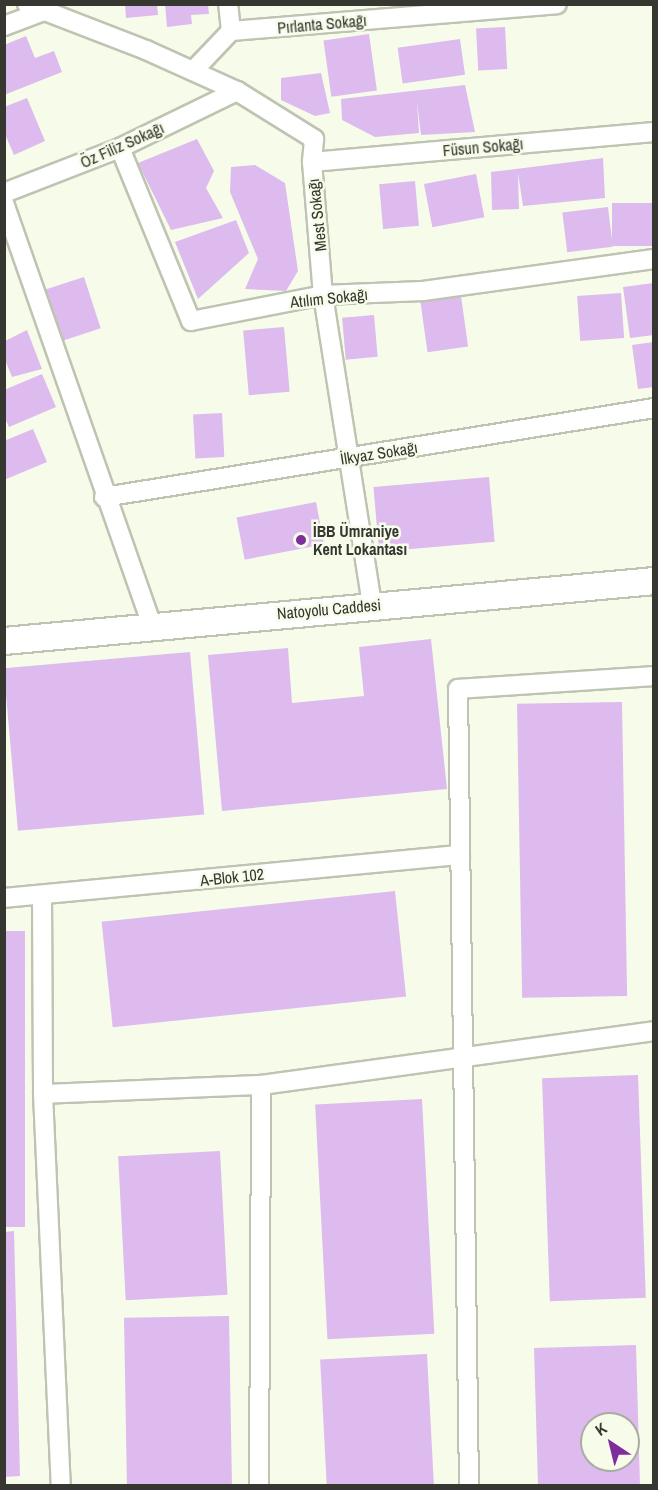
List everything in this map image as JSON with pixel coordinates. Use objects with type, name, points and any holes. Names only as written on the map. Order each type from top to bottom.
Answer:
[{"type":"main road","name":"Natoyolu Caddesi","points":[[4,641],[152,625],[654,581]]},
{"type":"street","name":"Mest Sokağı","points":[[27,4],[237,91],[314,139],[312,162],[323,295],[372,605]]},
{"type":"street","points":[[193,71],[231,31],[228,4]]},
{"type":"street","name":"Pırlanta Sokağı","points":[[231,31],[557,4]]},
{"type":"street","points":[[4,26],[44,11]]},
{"type":"street","name":"Öz Filiz Sokağı","points":[[4,193],[120,148],[237,91]]},
{"type":"street","name":"Füsun Sokağı","points":[[312,162],[654,132]]},
{"type":"street","name":"Atılım Sokağı","points":[[120,148],[191,321],[323,295],[423,291],[654,259]]},
{"type":"street","points":[[4,203],[104,497],[152,625]]},
{"type":"street","name":"İlkyaz Sokağı","points":[[104,497],[654,408]]},
{"type":"street","points":[[469,1485],[466,1057],[458,689],[654,676]]},
{"type":"street","name":"A-Blok 102","points":[[4,898],[460,855]]},
{"type":"street","points":[[42,896],[43,1094],[61,1485]]},
{"type":"street","points":[[43,1094],[261,1085],[654,1031]]},
{"type":"street","points":[[259,1485],[261,1085]]},
{"type":"building","points":[[125,4],[157,4],[158,15],[126,18]]},
{"type":"building","points":[[165,4],[208,4],[209,14],[191,15],[192,24],[167,27]]},
{"type":"building","points":[[505,27],[507,69],[478,70],[476,29]]},
{"type":"building","points":[[369,34],[377,90],[331,97],[323,40]]},
{"type":"building","points":[[26,36],[35,58],[54,51],[62,72],[4,95],[4,45]]},
{"type":"building","points":[[460,39],[465,75],[403,83],[398,48]]},
{"type":"building","points":[[321,73],[330,113],[315,116],[281,100],[281,78]]},
{"type":"building","points":[[465,85],[475,132],[421,135],[417,102],[419,133],[375,137],[342,120],[341,99]]},
{"type":"building","points":[[27,98],[45,141],[14,155],[4,132],[4,107]]},
{"type":"building","points":[[197,139],[214,171],[206,188],[223,218],[171,230],[138,163]]},
{"type":"building","points":[[603,158],[605,198],[523,206],[518,173],[519,209],[492,210],[491,172]]},
{"type":"building","points":[[255,165],[285,183],[298,271],[286,291],[245,289],[258,259],[230,192],[231,167]]},
{"type":"building","points":[[476,174],[484,217],[432,227],[424,184]]},
{"type":"building","points":[[415,181],[419,226],[383,229],[379,184]]},
{"type":"building","points":[[612,203],[654,203],[654,246],[612,246]]},
{"type":"building","points":[[608,207],[613,247],[567,252],[562,213]]},
{"type":"building","points":[[236,220],[249,253],[198,299],[175,242]]},
{"type":"building","points":[[84,277],[101,328],[60,342],[43,290]]},
{"type":"building","points":[[654,283],[654,335],[630,338],[623,287]]},
{"type":"building","points":[[621,293],[624,338],[580,341],[577,296]]},
{"type":"building","points":[[461,296],[468,347],[427,352],[420,302]]},
{"type":"building","points":[[374,315],[378,357],[346,360],[342,318]]},
{"type":"building","points":[[284,327],[290,392],[249,395],[243,331]]},
{"type":"building","points":[[27,330],[42,369],[12,377],[5,360],[5,341]]},
{"type":"building","points":[[654,342],[654,387],[638,389],[632,345]]},
{"type":"building","points":[[42,374],[56,407],[9,427],[4,416],[4,390]]},
{"type":"building","points":[[222,413],[224,457],[195,458],[193,415]]},
{"type":"building","points":[[33,429],[47,462],[4,480],[4,441]]},
{"type":"building","points":[[489,477],[495,542],[379,552],[373,487]]},
{"type":"building","points":[[316,502],[324,544],[245,560],[236,517]]},
{"type":"building","points":[[431,639],[447,789],[222,811],[208,655],[288,648],[292,703],[364,696],[359,647]]},
{"type":"building","points":[[190,652],[204,814],[18,831],[4,668]]},
{"type":"building","points":[[622,702],[627,996],[522,998],[517,704]]},
{"type":"building","points":[[395,891],[406,996],[113,1027],[102,922]]},
{"type":"building","points":[[4,931],[25,931],[25,1227],[4,1227]]},
{"type":"building","points":[[638,1075],[646,1298],[550,1301],[542,1078]]},
{"type":"building","points":[[422,1099],[434,1334],[327,1339],[315,1105]]},
{"type":"building","points":[[220,1151],[228,1295],[126,1300],[118,1156]]},
{"type":"building","points":[[14,1231],[20,1476],[4,1477],[4,1232]]},
{"type":"building","points":[[229,1316],[232,1486],[127,1486],[124,1318]]},
{"type":"building","points":[[636,1345],[638,1412],[580,1412],[580,1472],[640,1472],[640,1486],[538,1486],[534,1348]]},
{"type":"building","points":[[427,1354],[434,1486],[327,1486],[320,1360]]},
{"type":"place","name":"İBB Ümraniye Kent Lokantası","points":[[301,540]]}]
